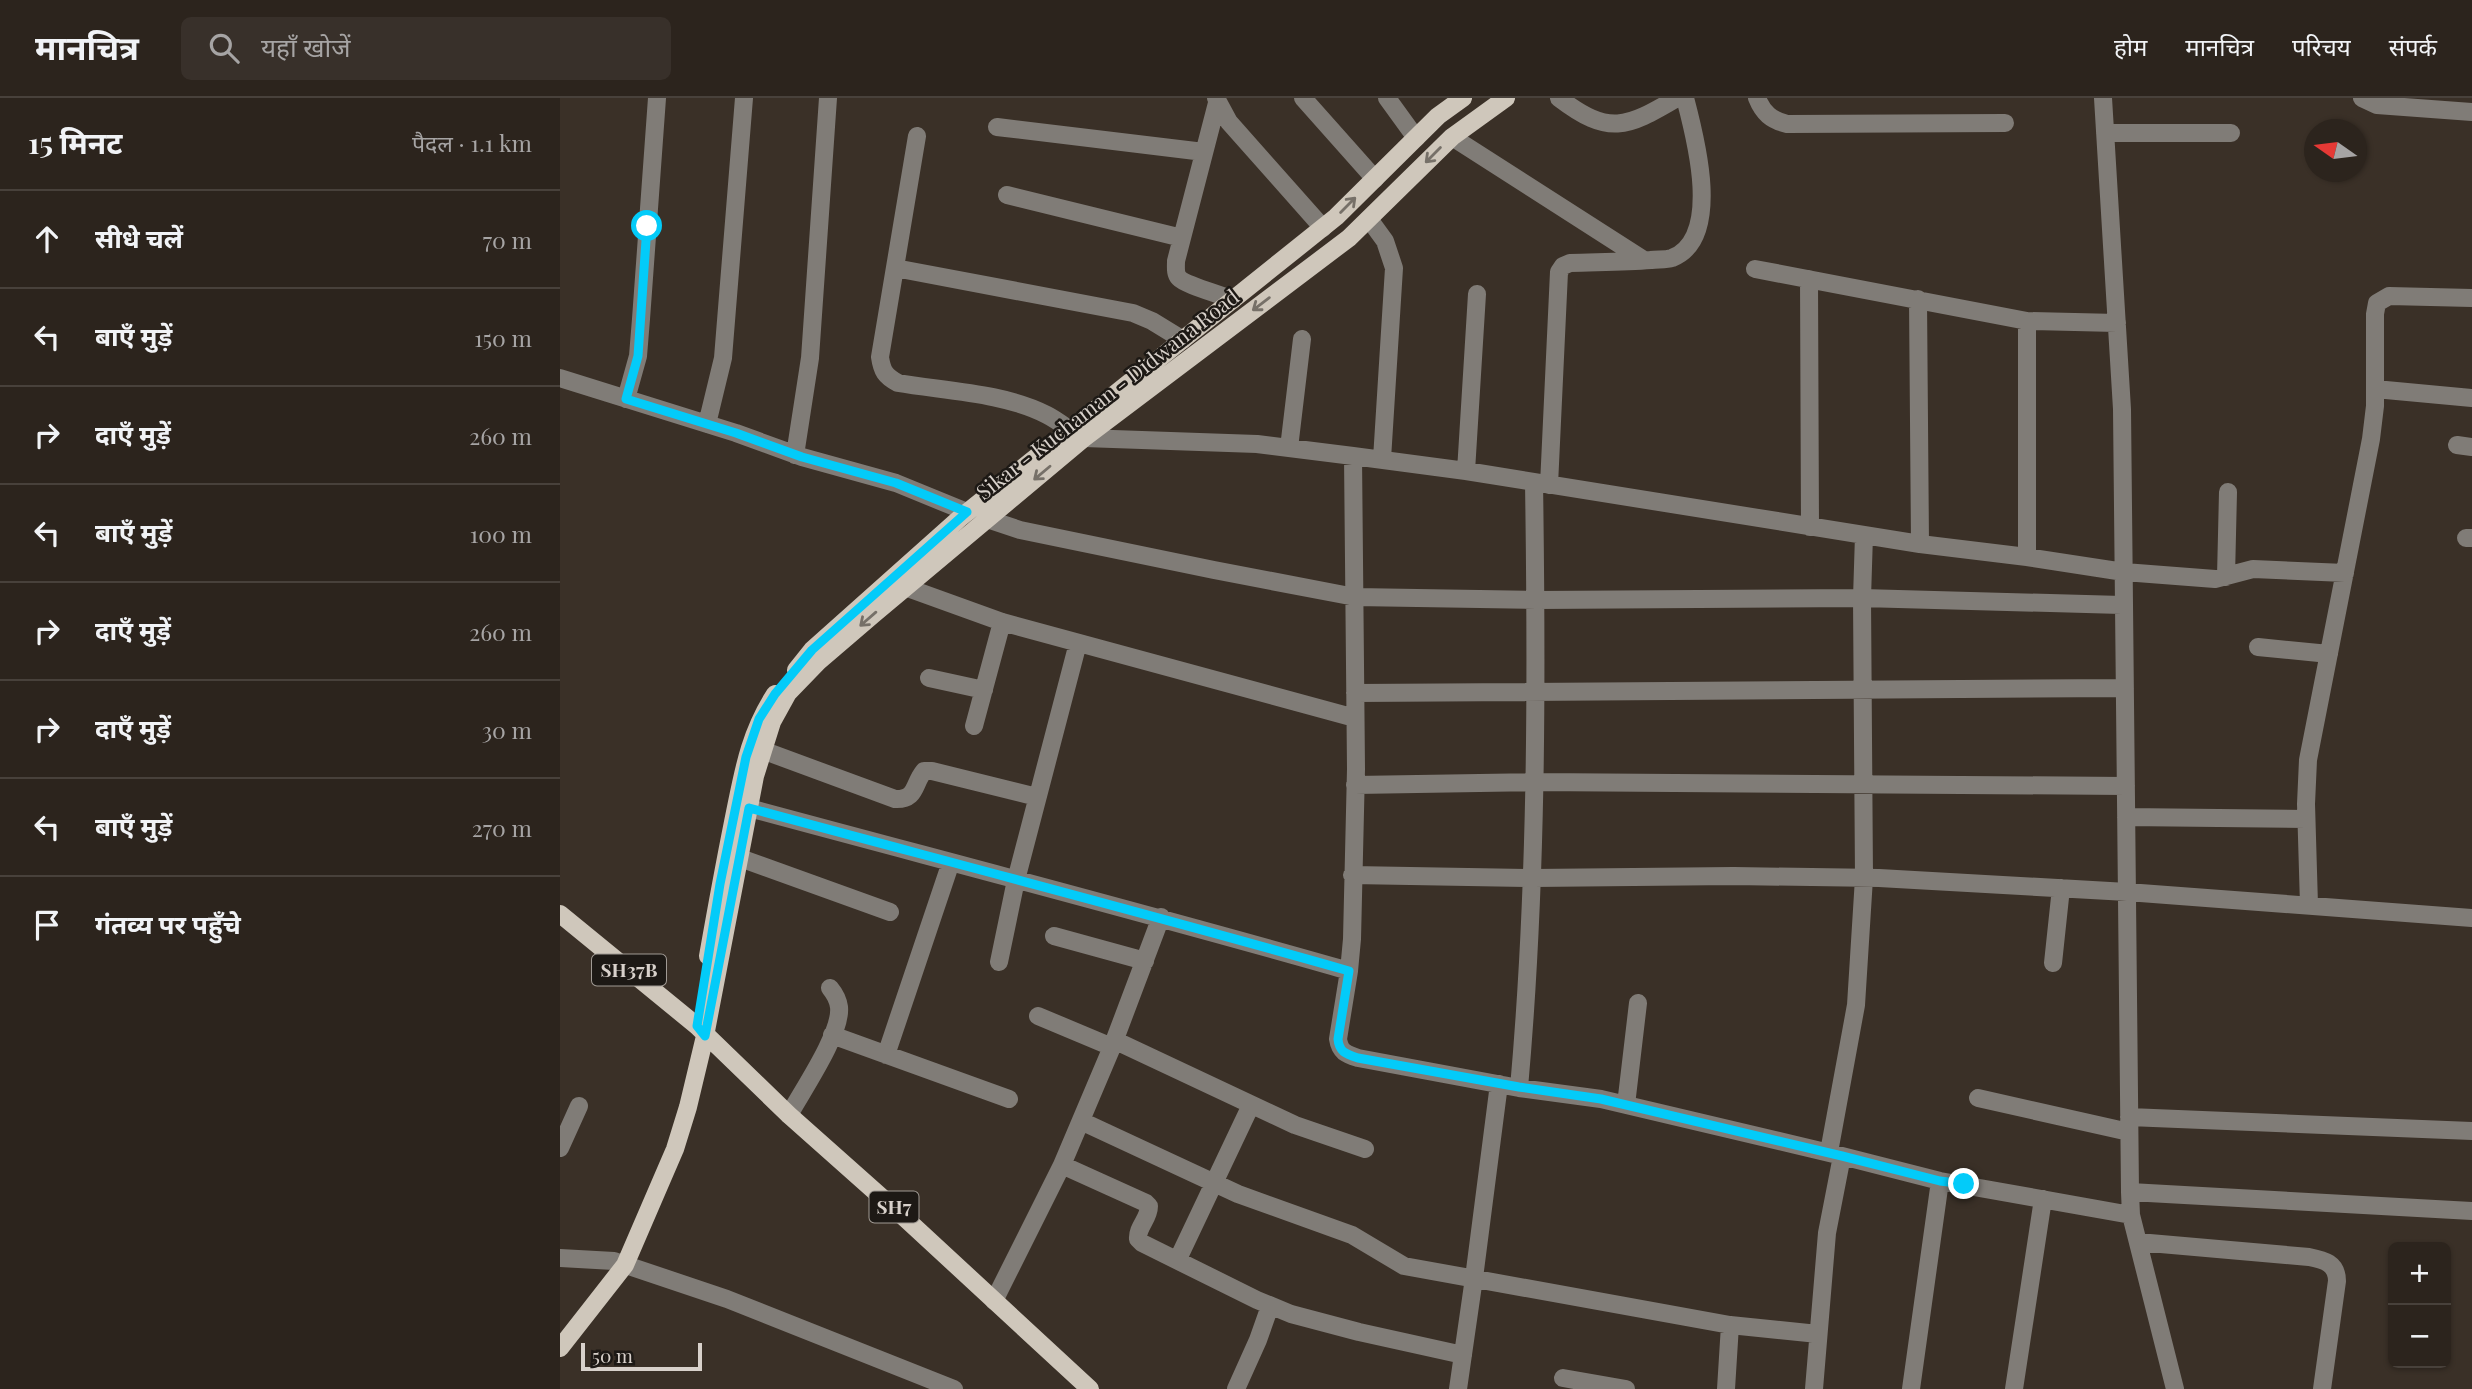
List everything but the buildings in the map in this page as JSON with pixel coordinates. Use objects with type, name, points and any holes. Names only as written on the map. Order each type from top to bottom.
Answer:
[{"type":"main road","name":"Sikar - Kuchaman - Didwana Road","points":[[701,1031],[762,750],[772,722],[788,694],[818,662],[987,519],[1183,340],[1323,228],[1438,116],[1463,98]]},
{"type":"main road","name":"Sikar - Kuchaman - Didwana Road","points":[[701,1031],[720,884],[746,757],[759,719],[775,694],[812,650],[967,512],[1349,238],[1452,137],[1506,98]]},
{"type":"main road","name":"SH37B","points":[[560,914],[701,1031]]},
{"type":"main road","name":"SH7","points":[[701,1031],[789,1115],[1090,1389]]},
{"type":"main road","points":[[560,1348],[604,1292],[620,1263],[666,1140],[701,1031]]},
{"type":"street","points":[[626,399],[638,356],[657,98]]},
{"type":"street","points":[[707,424],[723,358],[744,98]]},
{"type":"street","points":[[794,454],[810,358],[828,98]]},
{"type":"street","points":[[1303,98],[1375,179]]},
{"type":"street","points":[[1387,98],[1416,138]]},
{"type":"street","points":[[1559,98],[1597,122],[1619,124],[1642,118],[1677,98]]},
{"type":"street","points":[[1519,1087],[1528,989],[1533,878],[1536,600],[1541,483],[1559,272],[1563,266],[1570,263],[1672,258],[1687,248],[1698,229],[1702,205],[1697,141],[1685,98]]},
{"type":"street","points":[[1757,98],[1764,113],[1775,121],[1787,124],[2005,123]]},
{"type":"street","points":[[2103,98],[2122,409],[2130,1192],[2138,1242],[2175,1389]]},
{"type":"street","points":[[2362,98],[2377,106],[2472,112]]},
{"type":"street","points":[[1217,100],[1176,261],[1176,273],[1179,279],[1188,284],[1233,300]]},
{"type":"street","points":[[1217,100],[1229,122],[1323,228]]},
{"type":"street","points":[[997,127],[1204,152]]},
{"type":"street","points":[[2105,133],[2231,133]]},
{"type":"street","points":[[917,136],[880,357],[881,369],[887,377],[898,383],[1025,406],[1048,415],[1077,434],[1289,448],[1382,459],[1864,536],[2124,572],[2200,579],[2226,577],[2253,569],[2345,573]]},
{"type":"street","points":[[1452,137],[1644,260]]},
{"type":"street","points":[[1007,195],[1182,238]]},
{"type":"street","points":[[1369,219],[1385,241],[1394,268],[1382,459]]},
{"type":"street","points":[[895,268],[1133,313],[1183,340]]},
{"type":"street","points":[[1755,269],[2026,321],[2117,323]]},
{"type":"street","points":[[1809,279],[1810,527]]},
{"type":"street","points":[[1466,471],[1477,294]]},
{"type":"street","points":[[2309,905],[2306,819],[2308,760],[2371,439],[2377,303],[2389,296],[2472,298]]},
{"type":"street","points":[[1918,299],[1920,544]]},
{"type":"street","points":[[2026,321],[2027,557]]},
{"type":"street","points":[[1289,448],[1302,339]]},
{"type":"street","points":[[560,378],[794,454],[896,483],[967,512]]},
{"type":"street","points":[[2375,389],[2472,398]]},
{"type":"street","points":[[1353,456],[1355,785],[1349,971],[1338,1039],[1339,1048],[1345,1054],[1499,1084],[1601,1099],[1940,1181],[2132,1214]]},
{"type":"street","points":[[2226,577],[2228,492]]},
{"type":"street","points":[[987,519],[1020,530],[1354,597],[1536,600],[1862,598],[2123,605]]},
{"type":"street","points":[[1814,1389],[1835,1154],[1856,1004],[1864,878],[1864,536]]},
{"type":"street","points":[[905,587],[1002,622],[1355,718]]},
{"type":"street","points":[[974,726],[1002,622]]},
{"type":"street","points":[[999,962],[1016,880],[1078,643]]},
{"type":"street","points":[[2258,647],[2329,654]]},
{"type":"street","points":[[929,678],[984,690]]},
{"type":"street","points":[[1355,693],[2125,688]]},
{"type":"street","points":[[762,750],[895,799],[910,797],[924,771],[1037,797]]},
{"type":"street","points":[[1355,785],[1534,782],[2126,786]]},
{"type":"street","points":[[749,808],[1161,917],[1349,971]]},
{"type":"street","points":[[2126,817],[2306,819]]},
{"type":"street","points":[[740,858],[890,912]]},
{"type":"street","points":[[886,1055],[951,863]]},
{"type":"street","points":[[1352,875],[1864,878],[2127,892],[2472,918]]},
{"type":"street","points":[[2053,963],[2061,888]]},
{"type":"street","points":[[994,1301],[1062,1165],[1113,1044],[1161,917]]},
{"type":"street","points":[[1054,936],[1145,961]]},
{"type":"street","points":[[789,1115],[839,1019],[837,997],[830,988]]},
{"type":"street","points":[[1626,1105],[1638,1003]]},
{"type":"street","points":[[1038,1016],[1113,1044],[1323,1136],[1365,1149]]},
{"type":"street","points":[[832,1035],[1009,1099]]},
{"type":"street","points":[[1458,1389],[1499,1084]]},
{"type":"street","points":[[1978,1098],[2129,1124],[2472,1131]]},
{"type":"street","points":[[1178,1259],[1251,1105]]},
{"type":"street","points":[[560,1148],[579,1106]]},
{"type":"street","points":[[1081,1121],[1214,1183],[1352,1235],[1404,1266],[1730,1325],[1818,1335]]},
{"type":"street","points":[[1062,1165],[1146,1203],[1149,1212],[1137,1233],[1138,1239],[1270,1306],[1359,1332],[1463,1355]]},
{"type":"street","points":[[1911,1389],[1940,1181]]},
{"type":"street","points":[[2130,1192],[2472,1211]]},
{"type":"street","points":[[2014,1389],[2043,1199]]},
{"type":"street","points":[[2138,1242],[2309,1257],[2332,1265],[2337,1272],[2337,1281],[2322,1389]]},
{"type":"street","points":[[560,1258],[620,1263],[727,1299],[943,1387]]},
{"type":"street","points":[[1236,1389],[1270,1306]]},
{"type":"street","points":[[1726,1389],[1730,1325]]},
{"type":"street","points":[[1563,1378],[1626,1389]]},
{"type":"route","points":[[647,226],[638,356],[626,399],[736,433],[802,457],[896,483],[967,512],[812,650],[775,694],[759,719],[746,757],[720,884],[697,1026],[705,1036],[749,808],[1151,914],[1349,971],[1338,1039],[1339,1048],[1345,1054],[1519,1087],[1601,1099],[1940,1181],[1964,1184]]}]
